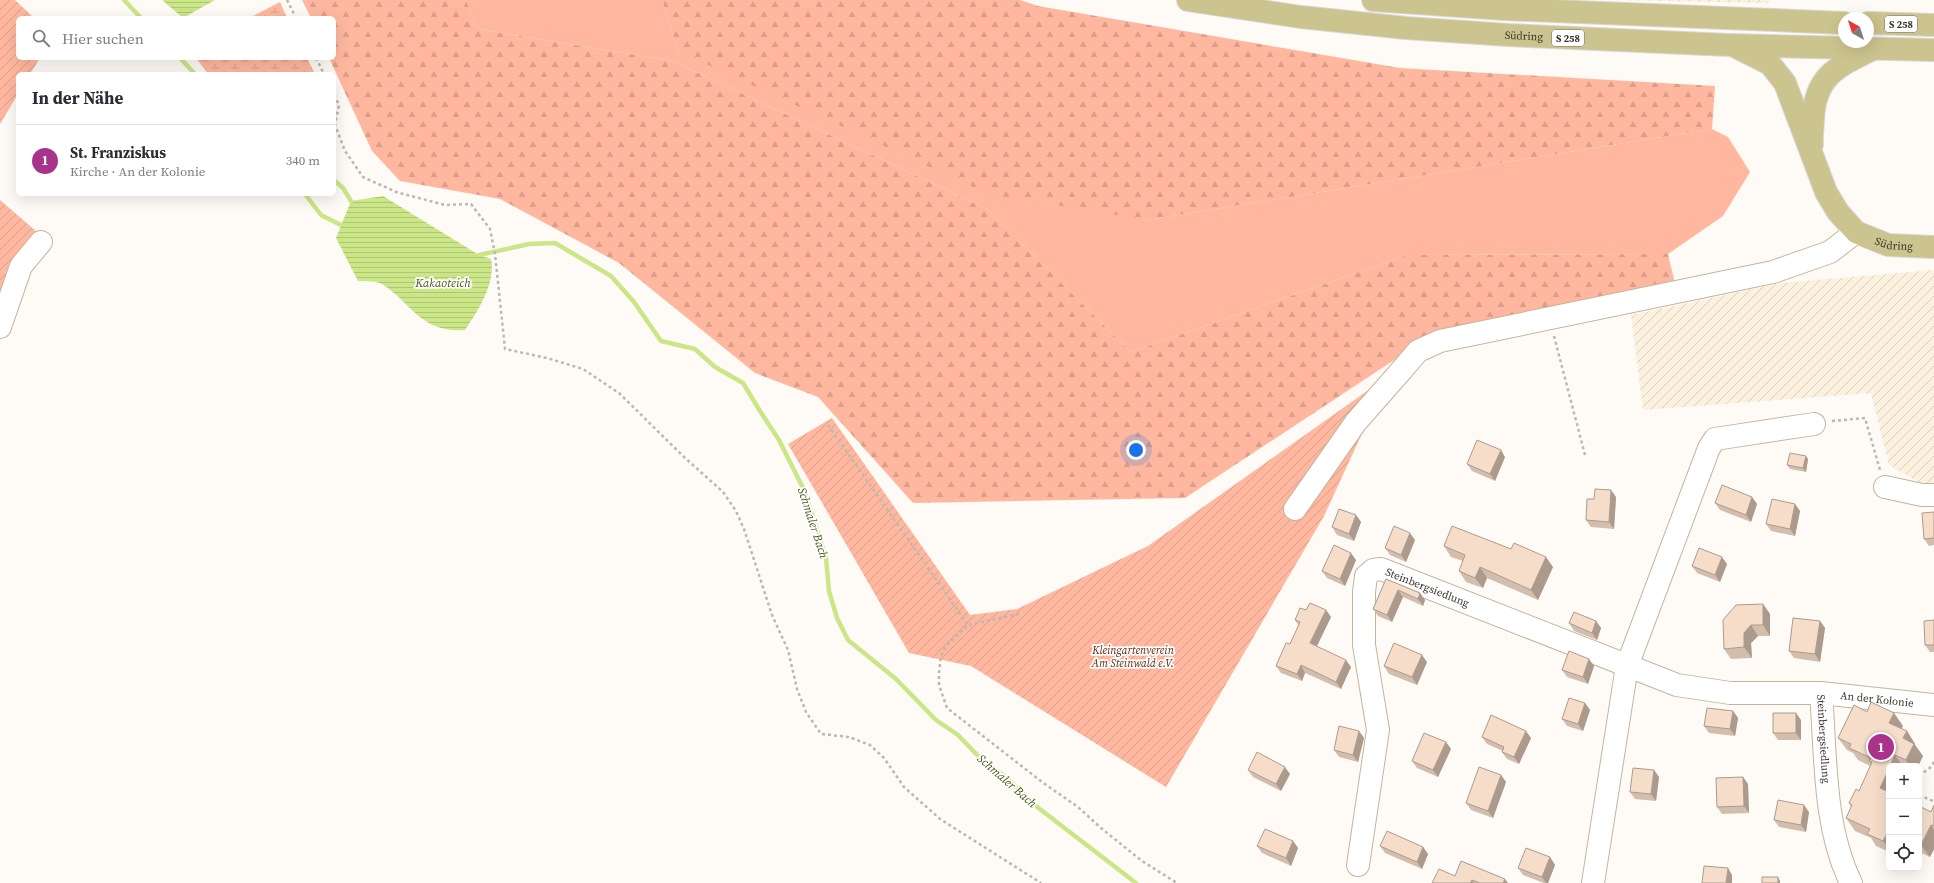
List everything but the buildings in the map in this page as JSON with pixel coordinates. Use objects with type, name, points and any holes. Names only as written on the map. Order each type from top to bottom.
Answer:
[{"type":"main road","name":"Südring","points":[[1188,0],[1302,17],[1406,28],[1508,35],[1729,45],[1934,50]]},
{"type":"main road","points":[[1373,0],[1504,9],[1838,23]]},
{"type":"main road","name":"S 258","points":[[1874,23],[1934,25]]},
{"type":"main road","name":"S 258","points":[[1729,45],[1770,64],[1778,74],[1792,101],[1814,163],[1830,198],[1838,212],[1856,232]]},
{"type":"main road","name":"S 258","points":[[1814,163],[1812,141],[1814,105],[1822,82],[1842,65],[1873,49]]},
{"type":"main road","name":"Südring","points":[[1856,232],[1888,245],[1934,247]]},
{"type":"street","points":[[1295,509],[1356,422],[1418,351],[1440,341],[1773,272],[1830,252],[1856,232]]},
{"type":"street","points":[[0,327],[21,266],[41,242]]},
{"type":"street","points":[[1593,883],[1627,666],[1709,448],[1715,440],[1814,424]]},
{"type":"street","points":[[1885,487],[1934,496]]},
{"type":"street","name":"Steinbergsiedlung","points":[[1358,865],[1378,730],[1364,645],[1364,592],[1366,576],[1373,570],[1381,569],[1677,685],[1730,693],[1821,693],[1831,823],[1845,871],[1851,883]]},
{"type":"street","name":"An der Kolonie","points":[[1821,693],[1934,705]]},
{"type":"path","points":[[288,0],[295,16]]},
{"type":"path","points":[[317,60],[323,72]]},
{"type":"path","points":[[336,99],[339,105],[336,119]]},
{"type":"path","points":[[336,127],[345,151],[363,177],[396,192],[445,205],[471,204],[490,229],[495,254],[505,349],[547,358],[583,369],[619,392],[723,492],[736,511],[744,529],[772,615],[788,650],[797,689],[806,712],[821,734],[849,737],[870,745],[884,758],[904,787],[940,819],[1041,883]]},
{"type":"path","points":[[1549,318],[1585,455]]},
{"type":"path","points":[[1814,424],[1865,418],[1885,487]]},
{"type":"path","points":[[828,426],[968,625]]},
{"type":"path","points":[[1020,614],[968,625],[946,646],[941,656],[939,685],[947,708],[1042,782],[1078,806],[1101,828],[1142,861],[1177,883]]},
{"type":"path","points":[[1922,774],[1933,768],[1934,762]]},
{"type":"path","points":[[1922,796],[1933,801],[1934,799]]},
{"type":"shaded area","points":[[1610,0],[1768,0],[1769,3]]},
{"type":"shaded area","points":[[1934,270],[1934,487],[1929,488],[1889,465],[1871,393],[1643,410],[1631,315],[1781,283]]},
{"type":"green space","points":[[0,0],[15,0],[32,16],[16,16],[16,60],[39,60],[31,72],[16,72],[16,97],[0,124]]},
{"type":"green space","points":[[302,0],[466,0],[478,29],[673,61],[987,209],[1131,352],[1407,255],[1668,254],[1676,288],[1432,335],[1185,498],[913,503],[818,397],[755,373],[619,263],[500,199],[400,181],[372,151],[330,60],[336,60],[336,16],[310,16]]},
{"type":"green space","points":[[466,0],[662,0],[678,51],[1147,220],[1712,129],[1728,137],[1750,172],[1723,216],[1668,254],[1407,255],[1131,352],[987,209],[673,61],[478,29]]},
{"type":"green space","points":[[662,0],[1020,0],[1038,6],[1400,68],[1715,86],[1712,129],[1147,220],[988,194],[678,51]]},
{"type":"green space","points":[[280,2],[286,16],[253,16]]},
{"type":"green space","points":[[198,60],[308,60],[314,72],[206,72]]},
{"type":"green space","points":[[0,200],[37,232],[10,261],[0,294]]},
{"type":"green space","name":"Kleingartenverein Am Steinwald e.V.","points":[[1377,384],[1366,425],[1324,516],[1166,787],[971,666],[909,653],[788,444],[832,418],[970,615],[1017,609],[1148,546]]},
{"type":"water","points":[[162,0],[215,0],[187,16],[181,16]]},
{"type":"water","name":"Kakaoteich","points":[[383,196],[479,255],[491,259],[491,278],[485,296],[465,330],[450,330],[437,327],[418,316],[393,292],[382,284],[358,281],[336,238],[351,201]]},
{"type":"waterway","points":[[124,0],[139,16]]},
{"type":"waterway","points":[[182,60],[193,72]]},
{"type":"waterway","points":[[336,182],[343,188],[351,201]]},
{"type":"waterway","points":[[307,196],[321,215],[341,225]]},
{"type":"waterway","name":"Schmaler Bach","points":[[479,255],[529,244],[555,243],[611,276],[634,302],[661,341],[695,349],[715,367],[743,383],[779,440],[804,490],[826,558],[829,591],[837,618],[848,640],[896,679],[936,720],[958,735],[981,759],[1006,777],[1032,803],[1136,883]]},
{"type":"place","name":"St. Franziskus","points":[[1881,747]]}]
